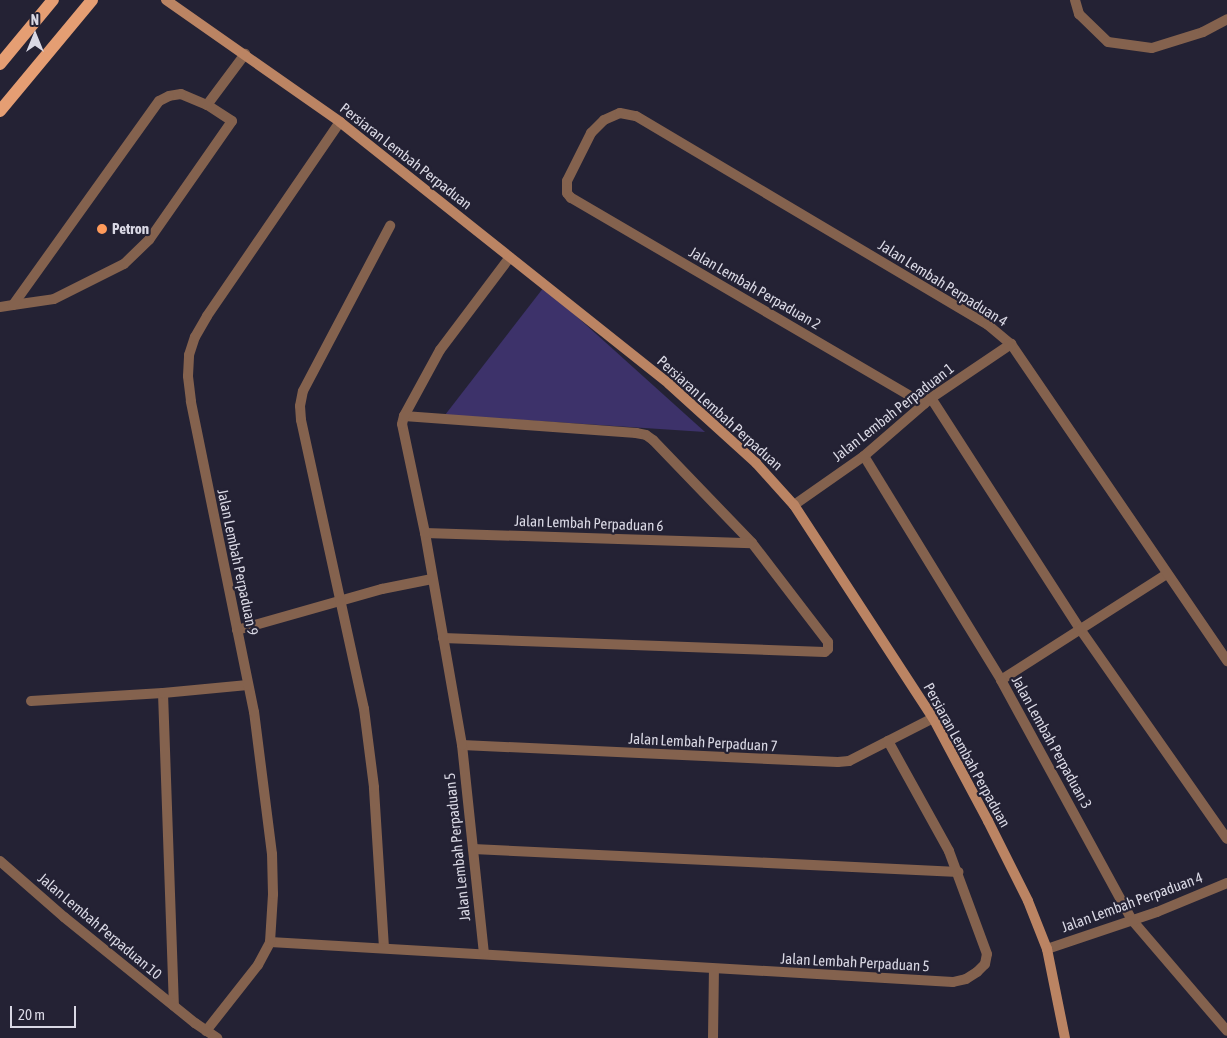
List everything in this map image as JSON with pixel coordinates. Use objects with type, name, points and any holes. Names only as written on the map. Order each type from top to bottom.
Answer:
[{"type":"main road","points":[[0,64],[53,0]]},
{"type":"main road","points":[[0,111],[92,0]]},
{"type":"main road","name":"Persiaran Lembah Perpaduan","points":[[166,0],[340,122],[669,384],[756,463],[794,505],[933,718],[1028,902],[1047,949],[1065,1038]]},
{"type":"street","points":[[1075,0],[1079,14],[1108,42],[1152,48],[1203,32],[1227,19]]},
{"type":"street","points":[[207,105],[245,54]]},
{"type":"street","points":[[0,307],[13,305],[54,298],[95,280],[124,264],[149,240],[232,121],[207,105],[181,94],[169,96],[159,101],[13,305]]},
{"type":"street","name":"Jalan Lembah Perpaduan 4","points":[[571,198],[567,193],[568,181],[591,133],[604,120],[620,113],[636,116],[988,324],[1010,344],[1227,660]]},
{"type":"street","name":"Jalan Lembah Perpaduan 9","points":[[206,1031],[258,965],[270,942],[273,894],[272,854],[261,760],[248,685],[191,401],[188,376],[189,354],[195,337],[207,316],[340,122]]},
{"type":"street","name":"Jalan Lembah Perpaduan 2","points":[[571,198],[928,401]]},
{"type":"street","points":[[384,948],[374,787],[364,709],[301,420],[300,406],[303,391],[390,226]]},
{"type":"street","name":"Jalan Lembah Perpaduan 5","points":[[510,257],[440,350],[404,416],[402,433],[425,533],[462,745],[484,954],[953,982],[977,972],[985,964],[987,954],[958,872]]},
{"type":"street","name":"Jalan Lembah Perpaduan 1","points":[[794,505],[864,456],[928,401],[1010,344]]},
{"type":"street","points":[[928,401],[1080,629],[1227,840]]},
{"type":"street","points":[[404,416],[646,435],[752,543],[828,642],[828,649],[825,652],[443,638]]},
{"type":"street","name":"Jalan Lembah Perpaduan 3","points":[[864,456],[1001,680],[1132,920],[1227,1031]]},
{"type":"street","name":"Jalan Lembah Perpaduan 6","points":[[425,533],[752,543]]},
{"type":"street","points":[[1001,680],[1167,574]]},
{"type":"street","points":[[237,630],[382,589],[432,579]]},
{"type":"street","points":[[31,701],[162,693],[248,685]]},
{"type":"street","points":[[162,693],[174,1006]]},
{"type":"street","name":"Jalan Lembah Perpaduan 7","points":[[462,745],[826,763],[849,761],[933,718]]},
{"type":"street","points":[[473,849],[958,872],[949,851],[888,741]]},
{"type":"street","name":"Jalan Lembah Perpaduan 10","points":[[0,861],[64,917],[216,1038]]},
{"type":"street","name":"Jalan Lembah Perpaduan 4","points":[[1047,949],[1157,912],[1227,883]]},
{"type":"street","points":[[270,942],[484,954]]},
{"type":"street","points":[[713,1038],[714,969]]},
{"type":"shaded area","points":[[544,287],[705,432],[445,415]]},
{"type":"place","name":"Petron","points":[[102,229]]}]
